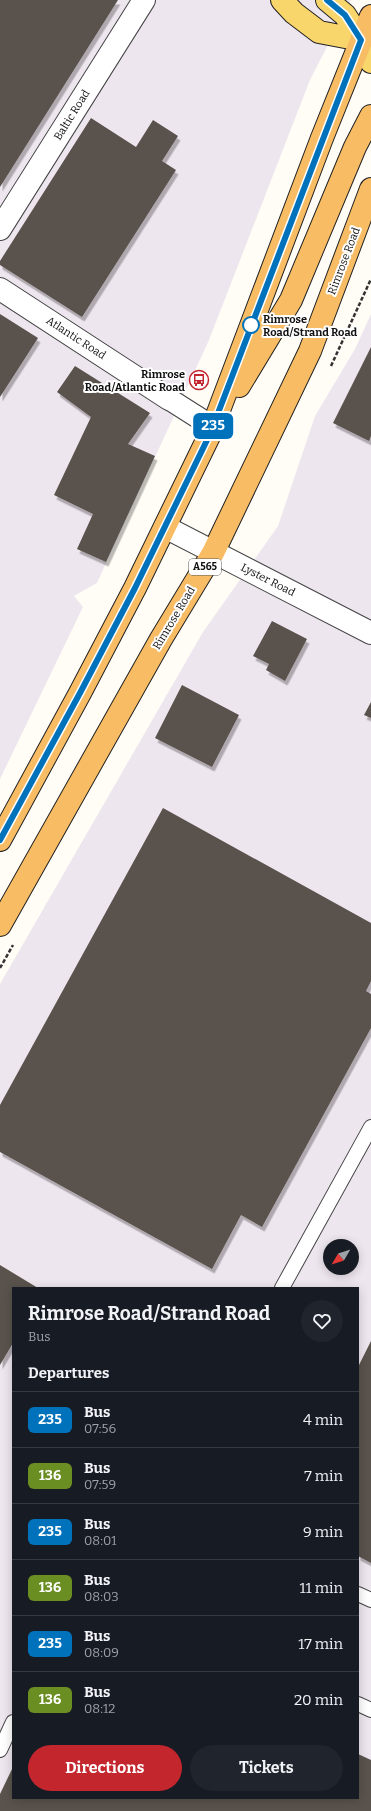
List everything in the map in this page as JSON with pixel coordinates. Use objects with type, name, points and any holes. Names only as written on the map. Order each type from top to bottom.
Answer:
[{"type":"highway","points":[[0,840],[84,686],[165,526],[211,430],[366,38],[371,16]]},
{"type":"highway","points":[[211,430],[291,300],[360,136],[371,116]]},
{"type":"highway","name":"Rimrose Road","points":[[0,925],[160,639],[214,553],[310,351],[371,189]]},
{"type":"main road","points":[[282,0],[294,13],[319,32],[366,38]]},
{"type":"main road","points":[[328,0],[345,15],[366,38],[371,62]]},
{"type":"street","name":"Baltic Road","points":[[0,229],[144,0]]},
{"type":"street","name":"Atlantic Road","points":[[0,289],[169,399],[211,430]]},
{"type":"street","name":"Lyster Road","points":[[165,526],[214,553],[371,633]]},
{"type":"lane","points":[[283,1287],[371,1127]]},
{"type":"lane","points":[[359,1594],[371,1600]]},
{"type":"lane","points":[[359,1704],[371,1710]]},
{"type":"lane","points":[[0,1750],[12,1724]]},
{"type":"shaded area","points":[[0,0],[351,0],[310,80],[209,340],[97,583],[74,596],[83,607],[0,779]]},
{"type":"shaded area","points":[[371,314],[371,1811],[0,1811],[0,1365],[12,1345],[12,1799],[359,1799],[359,1287],[36,1287],[0,1265],[0,984],[203,632],[278,526],[315,416],[355,349]]},
{"type":"building","points":[[0,0],[118,0],[0,187]]},
{"type":"building","points":[[91,118],[136,147],[153,120],[178,136],[162,161],[176,170],[82,317],[0,265],[0,261]]},
{"type":"building","points":[[0,314],[38,338],[0,397]]},
{"type":"building","points":[[371,347],[371,436],[369,441],[333,423]]},
{"type":"building","points":[[75,366],[150,413],[128,444],[155,456],[106,562],[77,549],[93,514],[54,495],[91,417],[57,392]]},
{"type":"building","points":[[272,621],[307,639],[285,681],[266,670],[269,664],[253,656]]},
{"type":"building","points":[[182,685],[239,715],[212,767],[155,738]]},
{"type":"building","points":[[371,702],[371,718],[364,715]]},
{"type":"building","points":[[163,808],[371,923],[371,981],[366,991],[371,994],[371,1028],[262,1227],[241,1215],[212,1269],[0,1152],[0,1105]]},
{"type":"building","points":[[0,1265],[36,1287],[12,1287],[12,1345],[0,1365]]},
{"type":"building","points":[[371,1341],[371,1563],[359,1557],[359,1365]]},
{"type":"building","points":[[359,1754],[371,1760],[371,1811],[0,1811],[0,1794],[12,1769],[12,1799],[359,1799]]},
{"type":"bus line","name":"235","points":[[0,840],[135,588],[213,427],[322,138],[361,40],[345,15],[327,0]]},
{"type":"place","name":"Rimrose Road/Strand Road","points":[[251,325]]},
{"type":"place","name":"Rimrose Road/Atlantic Road","points":[[199,380]]}]
